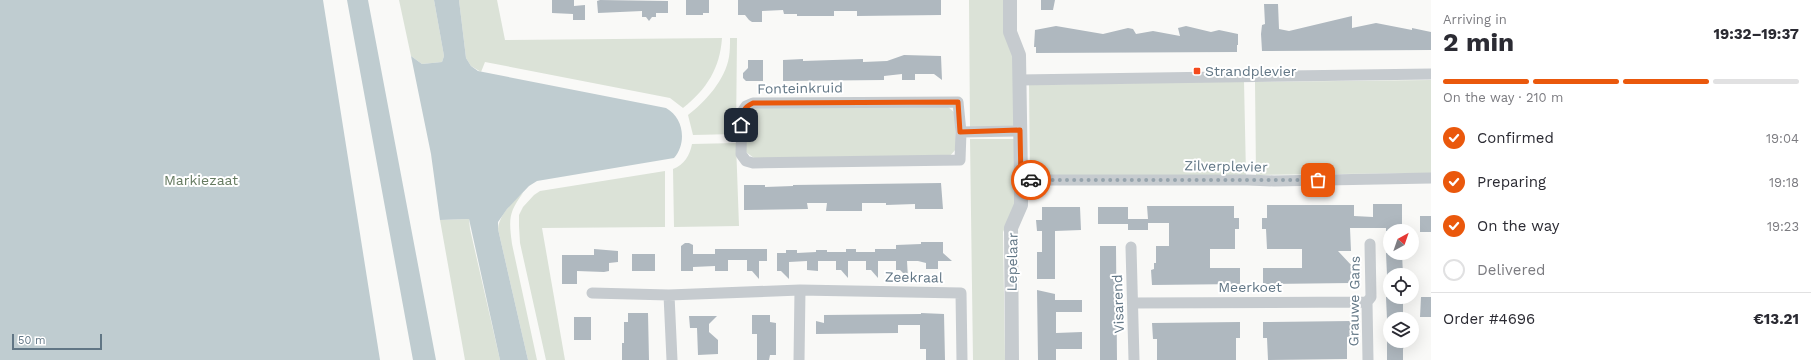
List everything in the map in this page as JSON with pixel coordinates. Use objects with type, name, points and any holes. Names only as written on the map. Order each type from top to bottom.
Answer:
[{"type":"street","name":"Lepelaar","points":[[1010,0],[1010,32],[1019,55],[1021,180],[1021,205],[1011,228],[1012,360]]},
{"type":"street","points":[[1020,80],[1431,74]]},
{"type":"street","name":"Fonteinkruid","points":[[958,102],[960,132],[960,160],[754,163],[746,161],[741,154],[742,112],[746,106],[753,103],[958,102]]},
{"type":"street","points":[[960,132],[1020,130]]},
{"type":"street","name":"Zilverplevier","points":[[1021,180],[1274,181],[1431,178]]},
{"type":"street","name":"Grauwe Gans","points":[[1368,360],[1367,302],[1371,297],[1370,244]]},
{"type":"street","name":"Visarend","points":[[1131,247],[1134,303],[1134,360]]},
{"type":"street","points":[[799,360],[800,290]]},
{"type":"street","name":"Zeekraal","points":[[592,293],[669,295],[800,290],[961,293],[962,360]]},
{"type":"street","points":[[669,295],[672,360]]},
{"type":"street","name":"Meerkoet","points":[[1134,303],[1367,302]]},
{"type":"shaded area","name":"Markiezaat","points":[[0,0],[323,0],[380,360],[0,360]]},
{"type":"shaded area","points":[[347,0],[368,0],[436,360],[413,360]]},
{"type":"shaded area","points":[[399,0],[434,0],[444,56],[442,62],[422,64],[411,56]]},
{"type":"shaded area","points":[[434,0],[459,0],[466,58],[471,66],[478,71],[666,108],[677,118],[682,131],[681,145],[674,158],[537,181],[529,186],[507,209],[498,222],[498,229],[528,360],[500,360],[469,219],[440,220],[431,154],[411,56],[422,64],[442,62],[444,56]]},
{"type":"shaded area","points":[[459,0],[497,0],[505,40],[722,38],[721,49],[711,77],[699,93],[683,108],[670,98],[485,62],[481,72],[471,66],[466,58]]},
{"type":"shaded area","points":[[969,0],[1006,0],[1014,53],[1016,127],[970,128]]},
{"type":"shaded area","points":[[730,38],[737,38],[736,134],[693,135],[688,115],[708,97],[719,82],[727,66],[730,50]]},
{"type":"shaded area","points":[[1431,80],[1431,173],[1256,175],[1255,82]]},
{"type":"shaded area","points":[[1244,81],[1246,175],[1030,176],[1029,85]]},
{"type":"shaded area","points":[[947,106],[955,113],[956,149],[949,157],[754,158],[746,152],[746,114],[755,107]]},
{"type":"shaded area","points":[[970,139],[1016,139],[1017,204],[1003,232],[1005,360],[973,360]]},
{"type":"shaded area","points":[[736,143],[739,226],[674,227],[673,169],[686,159],[692,144]]},
{"type":"shaded area","points":[[665,171],[665,227],[542,228],[565,360],[546,360],[520,243],[519,215],[523,207],[540,191]]},
{"type":"shaded area","points":[[523,193],[512,212],[510,229],[537,360],[528,360],[498,229],[503,214]]},
{"type":"shaded area","points":[[469,219],[500,360],[465,360],[440,220]]},
{"type":"building","points":[[552,0],[574,0],[574,6],[585,5],[585,20],[573,20],[573,14],[552,13]]},
{"type":"building","points":[[686,0],[709,0],[709,13],[703,13],[703,15],[686,15]]},
{"type":"building","points":[[738,0],[941,0],[941,15],[857,16],[857,11],[834,11],[834,16],[797,16],[797,14],[784,14],[783,10],[762,11],[762,22],[752,22],[745,15],[738,15]]},
{"type":"building","points":[[1041,0],[1055,0],[1053,10],[1041,10]]},
{"type":"building","points":[[597,1],[668,1],[668,13],[656,13],[656,17],[652,17],[649,21],[646,17],[642,17],[642,11],[598,13]]},
{"type":"building","points":[[1264,4],[1278,4],[1279,29],[1289,31],[1352,16],[1352,28],[1376,23],[1431,32],[1431,50],[1262,51],[1262,25],[1265,24]]},
{"type":"building","points":[[1056,26],[1103,34],[1128,28],[1133,29],[1136,34],[1153,31],[1180,36],[1178,28],[1186,26],[1211,32],[1219,30],[1238,34],[1238,45],[1237,52],[1036,53],[1036,47],[1034,47],[1035,30]]},
{"type":"building","points":[[904,55],[941,56],[942,80],[934,74],[915,74],[915,80],[902,80],[902,74],[884,76],[884,80],[783,81],[783,60],[803,59],[803,61],[863,59],[863,62],[887,61]]},
{"type":"building","points":[[748,60],[763,60],[763,81],[746,81],[743,78],[743,73],[748,68]]},
{"type":"building","points":[[941,183],[943,209],[915,209],[915,204],[886,205],[886,203],[862,203],[862,211],[826,211],[827,203],[807,203],[808,209],[744,210],[744,185],[765,185],[765,187],[793,185]]},
{"type":"building","points":[[1373,204],[1402,204],[1402,224],[1383,224],[1383,228],[1350,228],[1351,251],[1338,251],[1353,267],[1353,275],[1350,275],[1351,283],[1263,284],[1263,268],[1302,268],[1302,249],[1267,249],[1266,229],[1262,229],[1262,218],[1267,218],[1267,205],[1354,205],[1354,216],[1373,217]]},
{"type":"building","points":[[1147,206],[1234,206],[1234,218],[1239,218],[1239,229],[1235,229],[1235,249],[1210,249],[1210,268],[1240,268],[1240,284],[1152,285],[1151,270],[1154,269],[1154,263],[1156,263],[1156,246],[1169,246],[1169,223],[1148,223],[1148,230],[1128,230],[1128,224],[1098,224],[1098,207],[1128,207],[1128,219],[1148,219]]},
{"type":"building","points":[[1042,207],[1080,207],[1081,230],[1055,231],[1055,279],[1037,279],[1037,252],[1042,252],[1042,231],[1037,231],[1036,220],[1042,220]]},
{"type":"building","points":[[1420,216],[1431,216],[1431,232],[1420,232]]},
{"type":"building","points":[[921,242],[943,242],[943,253],[952,261],[938,261],[938,269],[926,269],[926,263],[907,261],[908,278],[900,270],[896,270],[896,261],[878,261],[878,278],[871,270],[866,270],[866,261],[848,261],[848,278],[841,270],[836,270],[836,261],[818,261],[818,271],[807,270],[807,261],[789,262],[789,279],[781,271],[777,271],[777,253],[786,253],[786,250],[797,250],[797,253],[816,252],[816,250],[827,250],[827,252],[846,252],[846,249],[856,249],[856,252],[875,252],[875,249],[896,249],[896,245],[921,244]]},
{"type":"building","points":[[685,243],[693,245],[693,254],[715,254],[715,249],[767,249],[767,261],[759,261],[759,279],[752,271],[747,271],[747,260],[728,260],[728,271],[715,271],[715,266],[693,267],[693,271],[681,271],[681,246]]},
{"type":"building","points":[[1100,246],[1116,246],[1117,360],[1100,360]]},
{"type":"building","points":[[594,249],[618,251],[618,262],[609,263],[609,271],[577,271],[577,284],[562,284],[562,255],[594,255]]},
{"type":"building","points":[[632,254],[655,254],[655,271],[632,271]]},
{"type":"building","points":[[1386,260],[1402,260],[1403,268],[1387,268]]},
{"type":"building","points":[[1037,290],[1055,294],[1055,300],[1082,300],[1082,312],[1056,312],[1056,333],[1082,332],[1082,349],[1056,349],[1056,360],[1038,360]]},
{"type":"building","points":[[1421,297],[1431,297],[1431,317],[1420,317]]},
{"type":"building","points":[[1386,304],[1403,304],[1403,312],[1387,312]]},
{"type":"building","points":[[628,313],[648,313],[649,360],[622,360],[624,322],[628,322]]},
{"type":"building","points":[[944,314],[945,360],[926,360],[926,349],[920,349],[920,325],[898,325],[898,333],[816,334],[816,321],[824,323],[824,315]]},
{"type":"building","points":[[752,315],[770,315],[770,322],[776,323],[776,355],[770,355],[769,360],[757,360],[757,334],[752,334]]},
{"type":"building","points":[[689,316],[717,316],[709,324],[709,332],[718,340],[718,354],[698,355],[697,328],[690,328]]},
{"type":"building","points":[[574,317],[591,317],[591,340],[574,340]]},
{"type":"building","points":[[1351,321],[1352,336],[1347,337],[1347,359],[1268,360],[1267,338],[1263,338],[1263,322]]},
{"type":"building","points":[[1240,322],[1240,338],[1236,338],[1236,360],[1157,360],[1157,339],[1153,339],[1152,323]]},
{"type":"building","points":[[1387,348],[1403,348],[1403,360],[1387,360]]},
{"type":"way so far","points":[[1031,180],[1318,180]]},
{"type":"place","name":"Strandplevier","points":[[1197,71]]},
{"type":"route","points":[[741,125],[742,112],[746,106],[753,103],[958,102],[960,132],[1020,130],[1021,180],[1031,180]]}]
